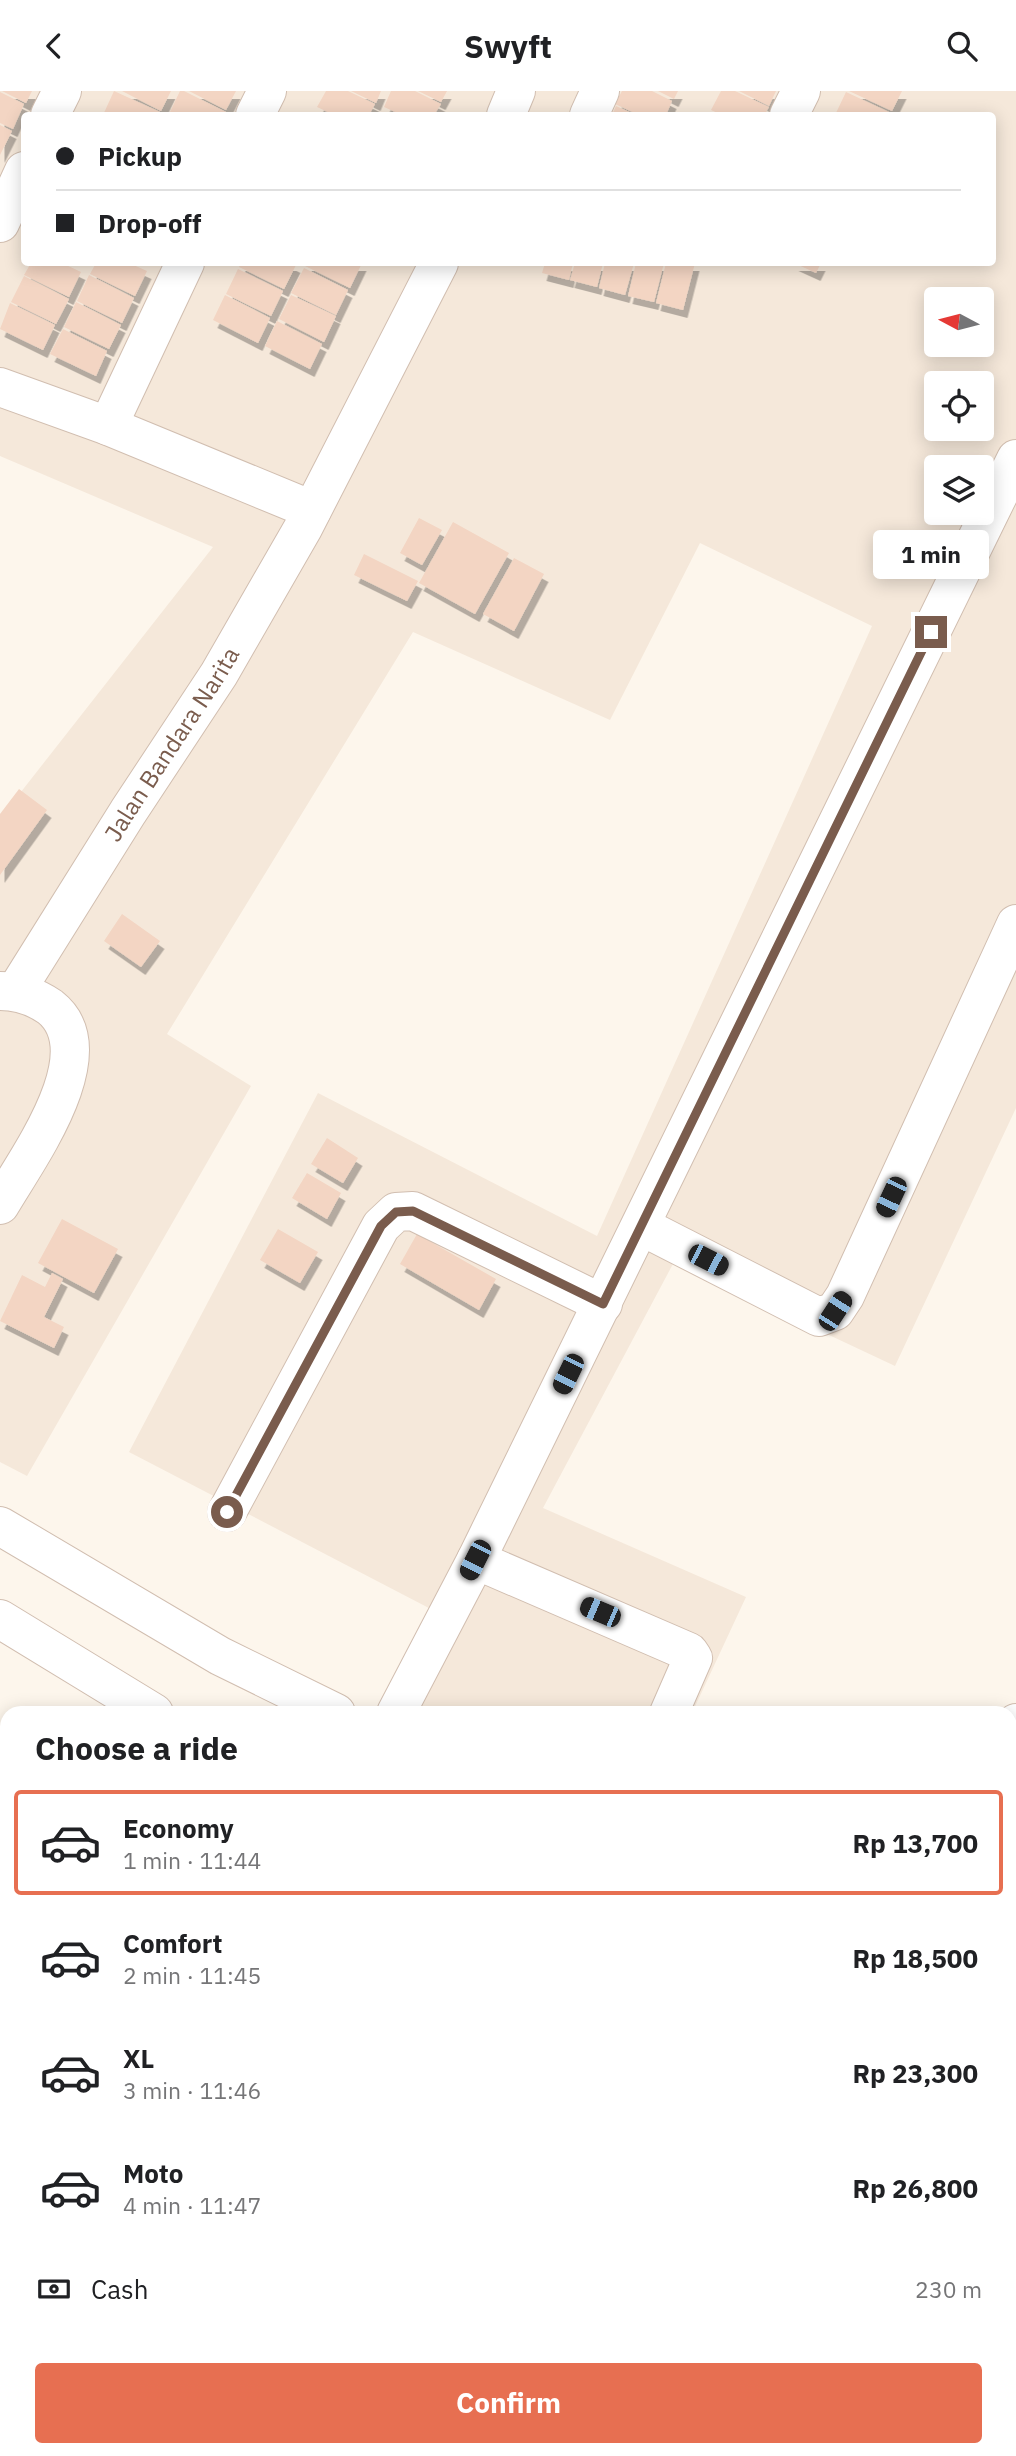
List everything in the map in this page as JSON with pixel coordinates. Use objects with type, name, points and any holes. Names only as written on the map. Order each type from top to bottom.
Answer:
[{"type":"street","points":[[52,112],[62,91]]},
{"type":"street","points":[[256,112],[267,91]]},
{"type":"street","points":[[507,112],[516,91]]},
{"type":"street","points":[[590,112],[600,91]]},
{"type":"street","points":[[790,112],[801,91]]},
{"type":"street","points":[[0,223],[21,178]]},
{"type":"street","points":[[108,426],[184,266]]},
{"type":"street","name":"Jalan Bandara Narita","points":[[0,1205],[45,1129],[62,1093],[68,1068],[69,1041],[59,1015],[39,999],[8,991],[219,674],[308,519],[437,266]]},
{"type":"street","points":[[0,387],[108,426],[308,519]]},
{"type":"street","points":[[400,1706],[603,1304],[1016,459]]},
{"type":"street","points":[[641,1226],[819,1317],[835,1311],[851,1284],[1016,924]]},
{"type":"street","points":[[227,1512],[381,1226],[396,1212],[413,1211],[603,1304]]},
{"type":"street","points":[[0,1527],[220,1656],[322,1706]]},
{"type":"street","points":[[475,1560],[689,1652],[693,1658],[689,1672],[672,1706]]},
{"type":"street","points":[[0,1619],[143,1706]]},
{"type":"shaded area","points":[[0,91],[1016,91],[1016,1108],[895,1366],[674,1262],[543,1508],[746,1597],[695,1706],[411,1706],[450,1619],[129,1452],[318,1093],[597,1236],[872,626],[700,543],[610,720],[413,632],[167,1034],[251,1086],[27,1476],[0,1462],[0,830],[17,797],[213,547],[0,456]]},
{"type":"building","points":[[2,91],[32,91],[26,103]]},
{"type":"building","points":[[114,91],[160,112],[104,112]]},
{"type":"building","points":[[122,91],[171,91],[161,111]]},
{"type":"building","points":[[180,91],[184,91],[226,112],[170,112]]},
{"type":"building","points":[[189,91],[236,91],[226,110]]},
{"type":"building","points":[[326,91],[348,91],[375,104],[371,112],[328,112],[317,107]]},
{"type":"building","points":[[351,91],[381,91],[376,103]]},
{"type":"building","points":[[391,91],[415,91],[441,104],[436,112],[395,112],[384,107]]},
{"type":"building","points":[[418,91],[447,91],[441,102]]},
{"type":"building","points":[[622,91],[652,91],[672,101],[667,112],[632,112],[615,104]]},
{"type":"building","points":[[658,91],[678,91],[674,99]]},
{"type":"building","points":[[721,91],[735,91],[769,107],[766,112],[711,110]]},
{"type":"building","points":[[739,91],[776,91],[769,106]]},
{"type":"building","points":[[849,91],[902,91],[892,111]]},
{"type":"building","points":[[0,92],[24,104],[13,129],[0,123]]},
{"type":"building","points":[[846,92],[889,112],[836,112]]},
{"type":"building","points":[[616,106],[629,112],[613,112]]},
{"type":"building","points":[[0,125],[12,131],[0,155]]},
{"type":"building","points":[[29,266],[68,266],[81,272],[69,297],[24,275]]},
{"type":"building","points":[[94,266],[136,266],[147,271],[135,296],[90,274]]},
{"type":"building","points":[[240,266],[296,266],[284,289]]},
{"type":"building","points":[[305,266],[361,266],[350,288]]},
{"type":"building","points":[[544,266],[572,266],[569,280],[542,273]]},
{"type":"building","points":[[574,266],[602,266],[597,287],[570,280]]},
{"type":"building","points":[[604,266],[633,266],[625,295],[599,288]]},
{"type":"building","points":[[635,266],[663,266],[654,302],[628,296]]},
{"type":"building","points":[[665,266],[694,266],[683,310],[656,303]]},
{"type":"building","points":[[801,266],[820,266],[816,273]]},
{"type":"building","points":[[304,268],[348,290],[336,315],[291,293]]},
{"type":"building","points":[[238,269],[283,291],[271,316],[226,294]]},
{"type":"building","points":[[89,275],[134,298],[122,323],[77,301]]},
{"type":"building","points":[[24,276],[69,299],[56,324],[11,302]]},
{"type":"building","points":[[225,295],[270,318],[258,343],[213,320]]},
{"type":"building","points":[[291,295],[336,316],[324,342],[279,319]]},
{"type":"building","points":[[76,302],[121,325],[109,349],[64,327]]},
{"type":"building","points":[[10,303],[55,325],[43,350],[0,329]]},
{"type":"building","points":[[277,321],[322,344],[310,369],[265,346]]},
{"type":"building","points":[[63,329],[107,351],[96,376],[50,354]]},
{"type":"building","points":[[419,518],[442,530],[422,565],[400,553]]},
{"type":"building","points":[[453,522],[509,553],[475,614],[419,583]]},
{"type":"building","points":[[364,554],[418,581],[407,601],[354,575]]},
{"type":"building","points":[[514,558],[544,574],[514,631],[483,614]]},
{"type":"building","points":[[19,789],[47,810],[0,875],[0,814]]},
{"type":"building","points":[[122,914],[160,941],[141,967],[104,941]]},
{"type":"building","points":[[327,1138],[358,1158],[343,1183],[311,1164]]},
{"type":"building","points":[[307,1173],[341,1193],[327,1219],[292,1198]]},
{"type":"building","points":[[62,1219],[118,1249],[94,1293],[38,1263]]},
{"type":"building","points":[[278,1229],[318,1252],[300,1283],[260,1260]]},
{"type":"building","points":[[417,1234],[496,1279],[479,1310],[400,1264]]},
{"type":"building","points":[[52,1273],[63,1279],[44,1317],[64,1327],[54,1348],[0,1321],[22,1275],[45,1287]]},
{"type":"route","points":[[227,1512],[381,1226],[396,1212],[413,1211],[603,1304],[931,632]]}]
